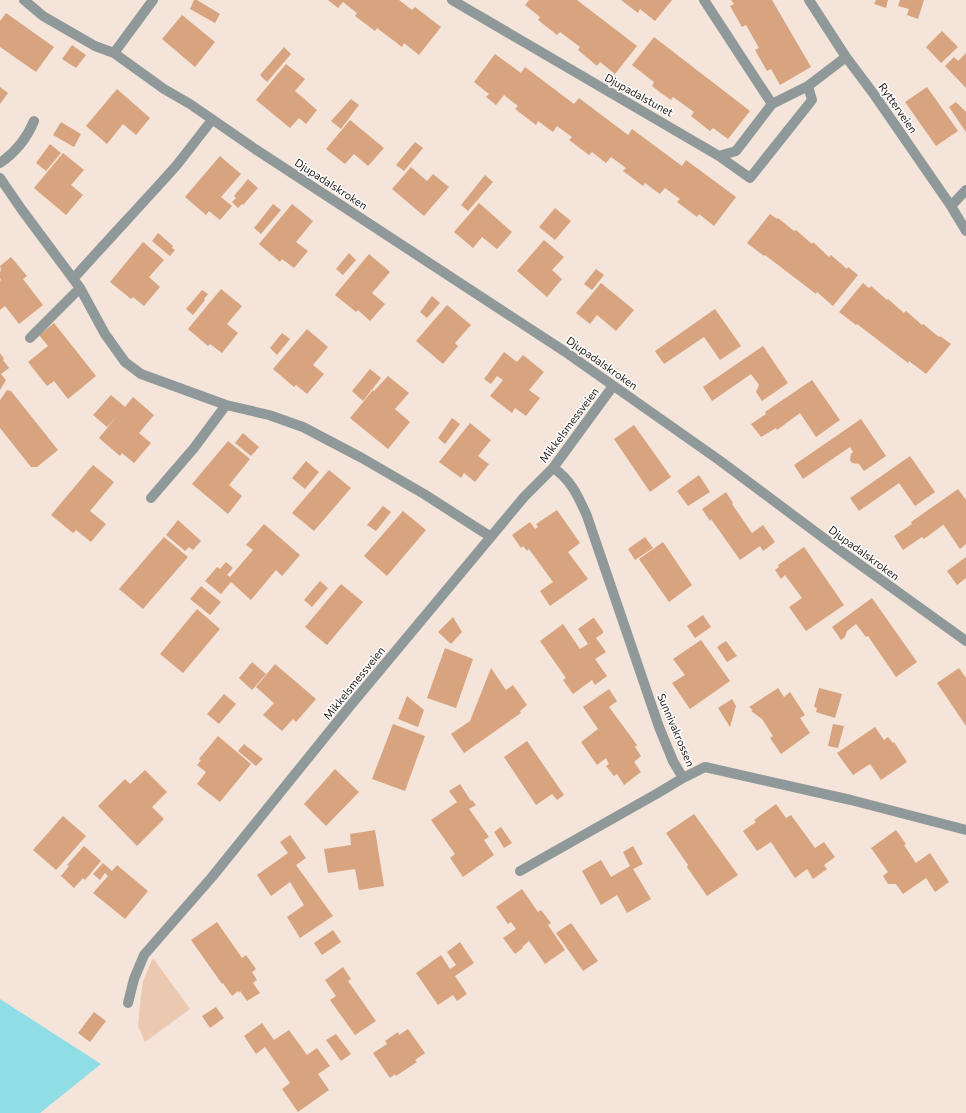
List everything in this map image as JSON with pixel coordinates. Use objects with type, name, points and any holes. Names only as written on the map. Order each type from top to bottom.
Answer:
[{"type":"street","name":"Djupadalskroken","points":[[24,0],[43,16],[95,46],[114,53],[212,120],[564,350],[966,641]]},
{"type":"street","points":[[114,53],[153,0]]},
{"type":"street","name":"Djupadalstunet","points":[[452,0],[719,156],[750,178],[812,100],[808,86]]},
{"type":"street","points":[[704,0],[772,104]]},
{"type":"street","name":"Rytterveien","points":[[809,0],[846,58],[873,93],[951,206],[966,231]]},
{"type":"street","points":[[719,156],[736,151],[772,104],[808,86],[846,58]]},
{"type":"street","points":[[73,279],[177,164],[212,120]]},
{"type":"street","points":[[0,163],[14,152],[25,139],[34,121]]},
{"type":"street","points":[[0,178],[80,288],[105,334],[125,362],[141,374],[226,405],[269,415],[303,426],[424,494],[491,537]]},
{"type":"street","points":[[951,206],[966,190]]},
{"type":"street","points":[[30,338],[80,288]]},
{"type":"street","name":"Mikkelsmessveien","points":[[128,1003],[134,979],[144,955],[212,877],[355,700],[524,497],[553,468],[613,386]]},
{"type":"street","points":[[151,498],[194,448],[226,405]]},
{"type":"street","name":"Sunnivakrossen","points":[[553,468],[563,474],[578,496],[587,516],[659,727],[683,778],[705,767],[851,800],[966,830]]},
{"type":"street","points":[[520,871],[683,778]]},
{"type":"shaded area","points":[[153,958],[190,1009],[145,1042],[138,1026],[140,1005],[143,981]]},
{"type":"water","points":[[0,999],[101,1064],[40,1113],[0,1113]]},
{"type":"building","points":[[194,0],[197,0],[220,14],[215,23],[190,9]]},
{"type":"building","points":[[328,0],[399,0],[412,10],[415,7],[441,27],[419,55],[404,43],[402,47],[377,28],[375,31],[355,16],[357,13],[343,2],[338,8]]},
{"type":"building","points":[[529,0],[577,0],[637,46],[615,74],[600,62],[597,66],[578,50],[580,47],[560,32],[557,35],[538,20],[540,17],[525,5]]},
{"type":"building","points":[[621,0],[672,0],[655,21],[640,9],[638,13]]},
{"type":"building","points":[[731,0],[772,0],[811,67],[780,85],[771,69],[767,71],[755,50],[759,48],[746,25],[742,27],[730,6],[734,4]]},
{"type":"building","points":[[876,0],[888,0],[886,8],[874,4]]},
{"type":"building","points":[[900,0],[924,0],[918,19],[907,15],[909,9],[898,6]]},
{"type":"building","points":[[6,13],[54,47],[36,72],[0,47],[0,21]]},
{"type":"building","points":[[182,15],[215,42],[195,67],[162,39]]},
{"type":"building","points":[[942,31],[958,47],[941,63],[926,47]]},
{"type":"building","points":[[654,37],[750,111],[728,139],[713,128],[710,131],[691,116],[694,112],[673,97],[671,100],[661,93],[652,86],[654,82],[632,65]]},
{"type":"building","points":[[72,45],[86,55],[76,68],[62,59]]},
{"type":"building","points":[[284,47],[291,54],[267,82],[260,75]]},
{"type":"building","points":[[966,53],[966,88],[945,66],[954,57],[958,61]]},
{"type":"building","points":[[495,54],[521,73],[525,67],[574,104],[579,98],[628,135],[632,129],[682,166],[686,160],[736,197],[714,226],[699,214],[697,217],[677,202],[680,199],[665,188],[660,194],[645,183],[643,186],[623,171],[626,168],[611,157],[606,163],[592,152],[589,155],[569,140],[572,137],[557,126],[553,132],[538,121],[536,125],[515,109],[518,106],[504,95],[496,105],[486,97],[489,94],[474,82]]},
{"type":"building","points":[[286,64],[305,79],[295,91],[317,110],[306,124],[299,118],[290,128],[256,100]]},
{"type":"building","points":[[0,87],[8,93],[0,104]]},
{"type":"building","points":[[927,87],[958,131],[936,146],[905,102]]},
{"type":"building","points":[[117,89],[150,118],[136,135],[123,124],[107,144],[86,126]]},
{"type":"building","points":[[351,99],[359,105],[341,129],[331,121]]},
{"type":"building","points":[[956,102],[966,112],[966,132],[949,107]]},
{"type":"building","points":[[350,120],[384,148],[368,166],[354,154],[345,164],[326,149]]},
{"type":"building","points":[[61,122],[81,134],[74,147],[53,135]]},
{"type":"building","points":[[415,142],[423,148],[404,171],[396,165]]},
{"type":"building","points":[[50,144],[61,153],[46,171],[36,163]]},
{"type":"building","points":[[63,153],[84,170],[71,185],[83,195],[66,215],[34,188]]},
{"type":"building","points":[[220,156],[241,174],[221,197],[232,206],[220,220],[209,211],[206,215],[185,197]]},
{"type":"building","points":[[411,167],[427,181],[433,174],[449,187],[424,216],[392,189]]},
{"type":"building","points":[[485,175],[493,182],[468,211],[461,205]]},
{"type":"building","points":[[248,179],[258,188],[243,205],[242,204],[238,208],[232,202],[236,198],[234,196]]},
{"type":"building","points":[[479,203],[512,232],[497,249],[482,237],[473,248],[454,232]]},
{"type":"building","points":[[273,204],[281,210],[261,234],[254,228]]},
{"type":"building","points":[[292,204],[313,221],[296,242],[308,251],[294,268],[282,259],[280,262],[259,244]]},
{"type":"building","points":[[555,208],[571,221],[555,240],[539,227]]},
{"type":"building","points":[[770,214],[777,219],[778,218],[794,231],[796,230],[812,244],[813,242],[829,257],[831,255],[847,269],[848,267],[858,275],[833,306],[817,292],[816,294],[747,243]]},
{"type":"building","points":[[158,233],[173,246],[172,248],[175,250],[170,256],[152,241]]},
{"type":"building","points":[[544,240],[564,257],[552,270],[562,279],[547,297],[517,271]]},
{"type":"building","points":[[143,242],[164,260],[149,277],[160,287],[144,306],[133,297],[131,299],[110,282]]},
{"type":"building","points":[[349,253],[356,260],[343,275],[336,269]]},
{"type":"building","points":[[369,254],[390,272],[372,293],[385,304],[370,321],[358,310],[356,312],[335,295]]},
{"type":"building","points":[[11,257],[27,276],[23,279],[43,305],[19,324],[5,306],[0,310],[0,266]]},
{"type":"building","points":[[596,269],[604,275],[592,290],[584,284]]},
{"type":"building","points":[[601,283],[634,310],[616,331],[597,315],[590,324],[576,313]]},
{"type":"building","points":[[863,283],[869,288],[871,286],[904,313],[906,311],[922,325],[923,324],[939,337],[940,336],[951,344],[926,374],[909,361],[908,363],[839,312]]},
{"type":"building","points":[[221,289],[242,306],[227,324],[238,333],[222,353],[210,344],[208,346],[188,329]]},
{"type":"building","points":[[202,290],[208,294],[193,315],[186,309]]},
{"type":"building","points":[[432,296],[440,303],[427,318],[420,312]]},
{"type":"building","points":[[447,305],[471,325],[455,343],[458,346],[443,364],[416,341]]},
{"type":"building","points":[[715,309],[741,346],[720,360],[704,337],[664,364],[655,351]]},
{"type":"building","points":[[54,323],[96,376],[68,399],[54,381],[47,386],[28,362],[48,346],[39,335]]},
{"type":"building","points":[[307,329],[328,347],[313,365],[324,374],[307,394],[296,385],[294,387],[273,369]]},
{"type":"building","points":[[282,333],[290,339],[277,355],[270,348]]},
{"type":"building","points":[[763,346],[788,383],[762,401],[756,392],[759,385],[751,374],[712,401],[703,387]]},
{"type":"building","points":[[504,352],[517,362],[523,355],[544,372],[529,390],[540,398],[526,416],[515,408],[512,413],[490,396],[503,380],[497,376],[491,384],[484,379]]},
{"type":"building","points":[[0,353],[9,368],[1,374],[6,380],[0,390]]},
{"type":"building","points":[[370,369],[381,378],[363,401],[352,391]]},
{"type":"building","points":[[388,376],[409,393],[395,409],[410,422],[388,449],[350,418],[373,390],[374,391]]},
{"type":"building","points":[[812,380],[840,420],[816,437],[800,413],[777,430],[776,428],[761,437],[751,424],[766,414],[765,412]]},
{"type":"building","points":[[7,390],[11,391],[58,450],[37,467],[31,467],[0,428],[0,400]]},
{"type":"building","points":[[111,395],[125,407],[133,397],[154,415],[139,433],[151,443],[134,463],[122,453],[120,456],[99,438],[116,417],[107,427],[93,415]]},
{"type":"building","points":[[452,418],[460,424],[445,444],[438,438]]},
{"type":"building","points":[[861,419],[886,456],[864,471],[859,464],[852,463],[850,460],[853,452],[850,447],[803,479],[794,465]]},
{"type":"building","points":[[470,423],[491,440],[478,456],[489,464],[475,482],[464,473],[461,478],[439,462]]},
{"type":"building","points":[[634,425],[671,477],[650,492],[614,439]]},
{"type":"building","points":[[243,433],[259,447],[251,456],[235,443]]},
{"type":"building","points":[[228,441],[250,459],[229,485],[242,496],[228,514],[192,484]]},
{"type":"building","points":[[910,456],[935,492],[915,506],[899,483],[859,511],[850,498]]},
{"type":"building","points":[[306,461],[319,472],[305,489],[292,478]]},
{"type":"building","points":[[93,465],[114,482],[90,511],[106,524],[91,542],[76,530],[73,533],[51,515]]},
{"type":"building","points":[[329,470],[351,488],[314,531],[292,513]]},
{"type":"building","points":[[699,475],[710,492],[688,506],[677,491]]},
{"type":"building","points":[[958,489],[966,500],[966,544],[960,549],[943,524],[924,539],[922,537],[903,550],[894,536],[912,524],[911,522]]},
{"type":"building","points":[[726,492],[733,503],[732,504],[752,533],[763,525],[775,542],[763,551],[760,546],[740,560],[711,519],[710,521],[702,509]]},
{"type":"building","points":[[383,506],[391,512],[376,531],[367,525]]},
{"type":"building","points":[[557,510],[580,543],[568,552],[588,579],[550,606],[540,591],[553,582],[529,549],[527,551],[523,546],[521,548],[512,535],[530,522],[535,529],[538,527],[536,524]]},
{"type":"building","points":[[403,511],[426,530],[387,576],[364,556]]},
{"type":"building","points":[[178,520],[201,541],[193,550],[189,547],[185,551],[166,535]]},
{"type":"building","points":[[264,524],[300,555],[282,576],[276,570],[251,600],[231,582],[221,594],[205,581],[217,567],[220,569],[226,562],[233,568],[227,575],[230,577],[253,550],[246,545]]},
{"type":"building","points":[[164,537],[188,557],[143,609],[119,589]]},
{"type":"building","points":[[645,537],[653,548],[635,560],[628,549]]},
{"type":"building","points":[[663,542],[692,585],[669,602],[639,559]]},
{"type":"building","points":[[804,547],[844,605],[806,631],[789,607],[802,598],[785,575],[781,579],[775,570],[779,567],[778,565]]},
{"type":"building","points":[[966,557],[966,578],[957,585],[947,571]]},
{"type":"building","points":[[320,581],[328,588],[312,607],[304,600]]},
{"type":"building","points":[[341,584],[363,602],[327,645],[305,627]]},
{"type":"building","points":[[201,586],[221,602],[210,615],[190,599]]},
{"type":"building","points":[[872,598],[917,662],[896,677],[868,636],[866,637],[856,624],[847,631],[845,637],[841,640],[832,627]]},
{"type":"building","points":[[197,609],[220,629],[183,673],[160,654]]},
{"type":"building","points":[[703,615],[711,627],[695,638],[687,626]]},
{"type":"building","points":[[453,617],[462,632],[451,644],[438,632]]},
{"type":"building","points":[[593,618],[603,631],[603,633],[596,638],[606,652],[595,659],[607,676],[595,685],[592,680],[573,694],[563,680],[566,678],[540,641],[563,624],[580,649],[588,644],[578,629]]},
{"type":"building","points":[[701,640],[730,681],[690,709],[672,683],[685,675],[673,659]]},
{"type":"building","points":[[726,641],[737,656],[727,662],[717,647]]},
{"type":"building","points":[[445,648],[473,659],[456,708],[427,698]]},
{"type":"building","points":[[252,662],[266,674],[252,690],[239,678]]},
{"type":"building","points":[[275,664],[316,699],[296,722],[293,719],[282,731],[263,715],[274,703],[256,687]]},
{"type":"building","points":[[491,668],[506,690],[513,685],[527,705],[520,711],[521,713],[464,753],[451,734],[470,721]]},
{"type":"building","points":[[959,668],[966,678],[966,726],[937,683]]},
{"type":"building","points":[[778,688],[784,697],[790,692],[805,715],[800,718],[810,733],[781,754],[770,738],[773,736],[762,719],[751,711],[753,710],[749,707]]},
{"type":"building","points":[[819,688],[842,694],[835,718],[816,712],[817,708],[814,707]]},
{"type":"building","points":[[609,689],[617,701],[609,707],[637,745],[635,747],[641,756],[634,762],[641,772],[624,785],[617,774],[614,776],[606,766],[609,764],[606,758],[597,765],[581,742],[598,729],[583,707]]},
{"type":"building","points":[[224,694],[236,704],[219,724],[207,714]]},
{"type":"building","points":[[407,696],[424,710],[418,727],[398,719]]},
{"type":"building","points":[[732,699],[736,706],[730,727],[718,708]]},
{"type":"building","points":[[393,724],[425,736],[405,791],[372,779]]},
{"type":"building","points":[[833,724],[844,726],[838,748],[828,746]]},
{"type":"building","points":[[875,727],[884,740],[888,737],[893,743],[894,742],[907,762],[881,780],[870,764],[853,775],[837,753]]},
{"type":"building","points":[[218,736],[251,764],[220,802],[197,784],[206,772],[197,765],[201,760],[199,759]]},
{"type":"building","points":[[527,741],[564,795],[557,800],[552,794],[536,805],[504,757]]},
{"type":"building","points":[[244,744],[263,759],[256,766],[238,751]]},
{"type":"building","points":[[335,769],[359,792],[326,826],[304,804]]},
{"type":"building","points":[[145,770],[167,792],[152,807],[164,819],[137,846],[98,806],[125,779],[130,784]]},
{"type":"building","points":[[460,784],[471,801],[472,800],[476,805],[469,809],[489,837],[484,840],[494,855],[463,877],[450,858],[455,854],[431,820],[457,802],[449,791]]},
{"type":"building","points":[[776,804],[786,818],[791,815],[815,848],[824,842],[835,857],[824,865],[827,869],[813,879],[807,869],[795,878],[771,842],[757,851],[743,831],[756,822],[754,820]]},
{"type":"building","points":[[694,814],[738,875],[707,896],[666,833]]},
{"type":"building","points":[[63,816],[86,836],[56,870],[33,850]]},
{"type":"building","points":[[501,827],[512,843],[504,848],[494,832]]},
{"type":"building","points":[[375,830],[384,886],[359,890],[355,869],[328,873],[324,849],[351,845],[350,834]]},
{"type":"building","points":[[896,830],[906,844],[904,845],[916,863],[930,853],[949,882],[935,892],[926,878],[903,894],[896,884],[888,884],[883,876],[888,872],[871,848]]},
{"type":"building","points":[[290,835],[306,858],[296,865],[333,916],[300,938],[287,917],[304,905],[290,882],[271,896],[257,875],[288,853],[280,842]]},
{"type":"building","points":[[84,846],[101,861],[85,880],[83,878],[74,888],[61,876],[69,866],[67,865]]},
{"type":"building","points":[[633,846],[643,864],[633,869],[651,899],[627,913],[617,895],[601,905],[582,871],[601,860],[611,877],[630,866],[623,852]]},
{"type":"building","points":[[103,863],[112,871],[117,865],[148,891],[125,919],[93,893],[108,876],[105,873],[100,880],[93,874]]},
{"type":"building","points":[[522,889],[538,912],[541,910],[551,923],[548,925],[565,950],[545,964],[529,941],[515,954],[503,938],[516,929],[511,922],[508,924],[496,907]]},
{"type":"building","points":[[217,922],[242,958],[246,955],[256,969],[252,972],[257,980],[253,983],[260,993],[247,1001],[240,991],[232,996],[191,940]]},
{"type":"building","points":[[571,923],[598,961],[583,971],[556,933]]},
{"type":"building","points":[[333,930],[341,942],[322,955],[314,943]]},
{"type":"building","points":[[460,942],[474,963],[455,976],[467,994],[457,1001],[453,995],[438,1005],[416,973],[441,955],[450,969],[456,965],[447,952]]},
{"type":"building","points":[[343,967],[351,979],[348,981],[376,1021],[355,1035],[330,1000],[336,996],[325,980]]},
{"type":"building","points":[[216,1007],[224,1018],[210,1028],[202,1016]]},
{"type":"building","points":[[94,1012],[106,1021],[90,1042],[78,1033]]},
{"type":"building","points":[[262,1023],[274,1040],[289,1030],[307,1055],[317,1048],[330,1066],[318,1074],[329,1090],[298,1112],[282,1089],[290,1083],[265,1047],[256,1054],[244,1036]]},
{"type":"building","points":[[408,1029],[425,1053],[415,1060],[417,1062],[396,1076],[395,1074],[390,1078],[373,1053],[387,1044],[385,1041],[398,1032],[399,1035]]},
{"type":"building","points":[[336,1034],[351,1054],[341,1061],[326,1040]]}]
